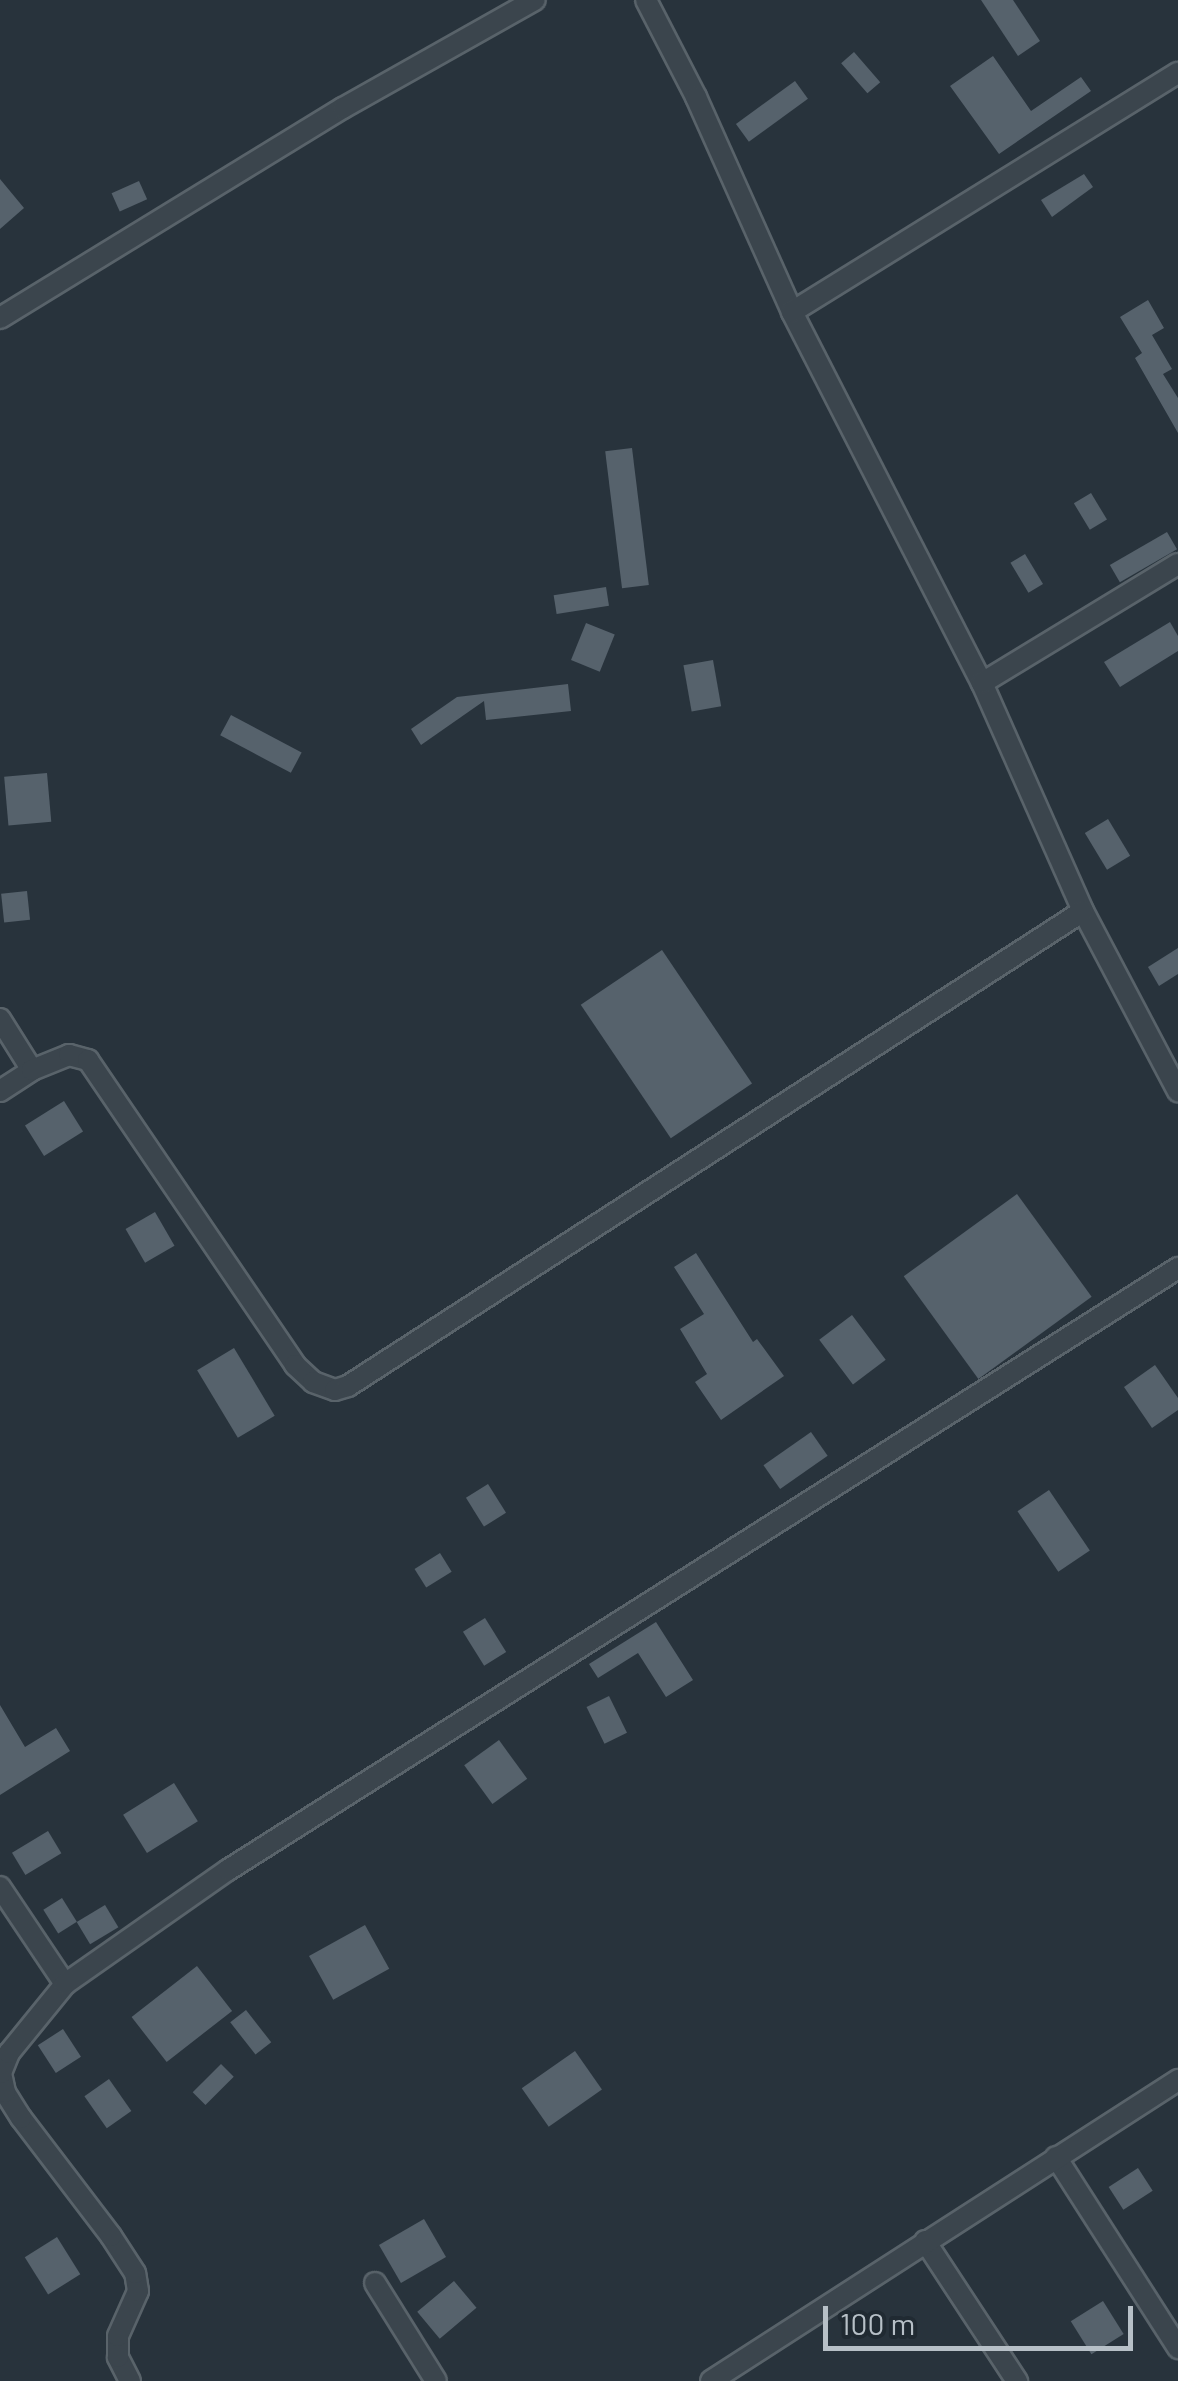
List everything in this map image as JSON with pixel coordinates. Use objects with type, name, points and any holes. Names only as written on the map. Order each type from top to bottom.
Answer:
[{"type":"street","points":[[0,318],[343,108],[534,0]]},
{"type":"street","points":[[646,0],[696,97],[792,312],[982,683],[1083,911],[1178,1091]]},
{"type":"street","points":[[792,312],[1178,74]]},
{"type":"street","points":[[982,683],[1178,564]]},
{"type":"street","points":[[0,1091],[32,1070],[69,1055],[88,1060],[295,1365],[313,1382],[335,1390],[348,1386],[1083,911]]},
{"type":"street","points":[[0,1018],[32,1070]]},
{"type":"street","points":[[130,2381],[118,2357],[118,2336],[138,2291],[134,2273],[112,2236],[20,2118],[5,2092],[1,2073],[9,2053],[65,1984],[228,1870],[1178,1268]]},
{"type":"street","points":[[0,1887],[65,1984]]},
{"type":"street","points":[[720,2379],[925,2241],[1178,2080]]},
{"type":"street","points":[[1056,2157],[1178,2348]]},
{"type":"street","points":[[925,2241],[1017,2381]]},
{"type":"street","points":[[375,2283],[436,2381]]},
{"type":"building","points":[[981,0],[1013,0],[1040,41],[1018,56]]},
{"type":"building","points":[[854,52],[880,82],[867,93],[841,63]]},
{"type":"building","points":[[993,56],[1031,111],[1081,77],[1091,91],[999,154],[950,86]]},
{"type":"building","points":[[795,81],[808,99],[749,142],[736,124]]},
{"type":"building","points":[[1084,174],[1093,187],[1052,217],[1041,200]]},
{"type":"building","points":[[0,179],[24,208],[0,229]]},
{"type":"building","points":[[139,181],[147,199],[120,211],[112,193]]},
{"type":"building","points":[[1148,300],[1164,328],[1152,335],[1172,369],[1163,374],[1178,398],[1178,433],[1135,358],[1142,353],[1120,317]]},
{"type":"building","points":[[632,448],[649,585],[622,588],[605,451]]},
{"type":"building","points":[[1091,493],[1107,520],[1090,530],[1074,503]]},
{"type":"building","points":[[1167,532],[1177,549],[1120,582],[1110,565]]},
{"type":"building","points":[[1025,554],[1043,584],[1028,593],[1010,563]]},
{"type":"building","points":[[606,587],[609,606],[557,614],[554,595]]},
{"type":"building","points":[[1170,622],[1178,636],[1178,651],[1120,687],[1104,662]]},
{"type":"building","points":[[586,623],[615,635],[600,672],[571,660]]},
{"type":"building","points":[[713,660],[721,706],[692,711],[683,665]]},
{"type":"building","points":[[568,684],[571,711],[486,720],[484,701],[421,745],[411,729],[457,697]]},
{"type":"building","points":[[231,715],[302,753],[291,773],[220,735]]},
{"type":"building","points":[[47,773],[51,822],[8,826],[4,777]]},
{"type":"building","points":[[1108,819],[1130,856],[1107,870],[1085,833]]},
{"type":"building","points":[[27,891],[30,920],[4,923],[1,894]]},
{"type":"building","points":[[1178,948],[1178,974],[1159,986],[1148,967]]},
{"type":"building","points":[[662,950],[752,1083],[671,1138],[581,1005]]},
{"type":"building","points":[[64,1101],[83,1132],[44,1156],[25,1125]]},
{"type":"building","points":[[1017,1194],[1092,1297],[978,1379],[904,1276]]},
{"type":"building","points":[[155,1212],[174,1246],[145,1263],[126,1229]]},
{"type":"building","points":[[696,1253],[753,1342],[757,1339],[784,1376],[721,1420],[695,1382],[707,1374],[680,1329],[704,1314],[674,1267]]},
{"type":"building","points":[[852,1315],[886,1360],[853,1384],[819,1340]]},
{"type":"building","points":[[234,1348],[275,1416],[238,1438],[197,1370]]},
{"type":"building","points":[[1155,1365],[1178,1398],[1178,1410],[1152,1428],[1124,1387]]},
{"type":"building","points":[[811,1432],[828,1456],[780,1489],[763,1465]]},
{"type":"building","points":[[488,1484],[506,1513],[484,1527],[466,1498]]},
{"type":"building","points":[[1049,1490],[1090,1551],[1058,1572],[1017,1511]]},
{"type":"building","points":[[440,1553],[452,1572],[426,1588],[415,1569]]},
{"type":"building","points":[[485,1618],[506,1652],[484,1666],[463,1632]]},
{"type":"building","points":[[656,1622],[693,1680],[666,1697],[638,1653],[598,1678],[589,1664]]},
{"type":"building","points":[[609,1696],[627,1733],[605,1744],[587,1707]]},
{"type":"building","points":[[0,1705],[25,1747],[56,1728],[70,1751],[0,1795]]},
{"type":"building","points":[[499,1740],[527,1779],[492,1804],[464,1765]]},
{"type":"building","points":[[174,1783],[198,1821],[147,1853],[123,1815]]},
{"type":"building","points":[[48,1831],[61,1853],[25,1875],[12,1853]]},
{"type":"building","points":[[62,1898],[77,1922],[58,1933],[43,1910]]},
{"type":"building","points":[[105,1905],[118,1927],[90,1944],[77,1922]]},
{"type":"building","points":[[365,1925],[389,1969],[333,2000],[309,1956]]},
{"type":"building","points":[[197,1966],[232,2011],[167,2062],[132,2017]]},
{"type":"building","points":[[246,2010],[271,2042],[255,2055],[230,2022]]},
{"type":"building","points":[[63,2029],[81,2057],[56,2073],[38,2045]]},
{"type":"building","points":[[575,2051],[602,2090],[549,2127],[522,2088]]},
{"type":"building","points":[[221,2064],[234,2077],[205,2105],[193,2092]]},
{"type":"building","points":[[109,2079],[131,2111],[107,2128],[84,2096]]},
{"type":"building","points":[[1138,2168],[1153,2191],[1123,2210],[1109,2187]]},
{"type":"building","points":[[424,2219],[446,2257],[401,2283],[379,2245]]},
{"type":"building","points":[[57,2237],[80,2274],[48,2294],[25,2257]]},
{"type":"building","points":[[454,2281],[476,2308],[440,2339],[417,2312]]},
{"type":"building","points":[[1103,2301],[1124,2334],[1091,2354],[1071,2321]]}]
